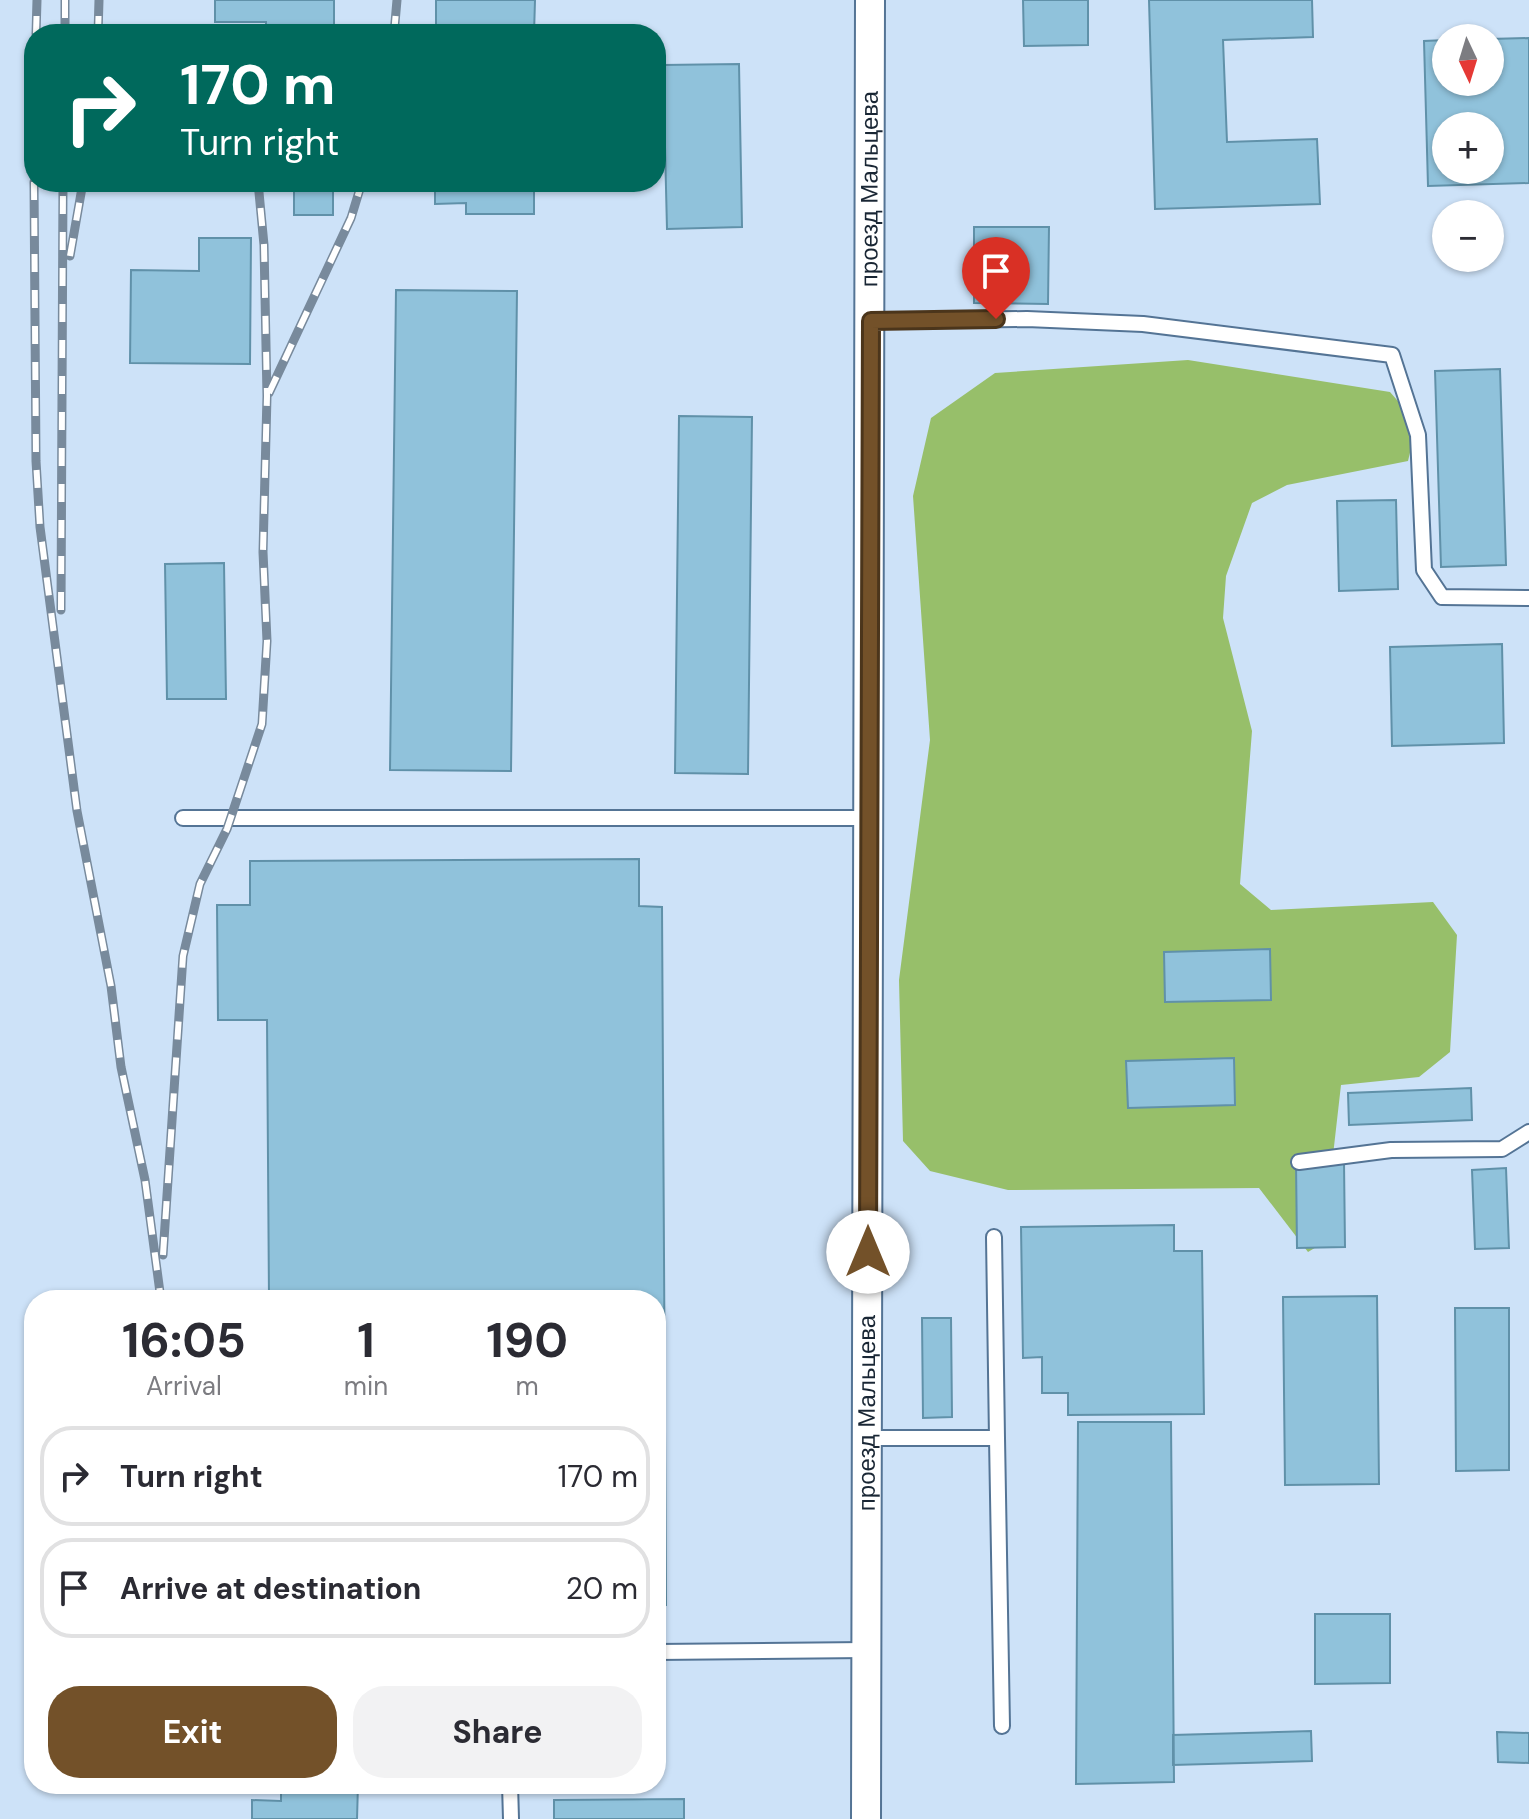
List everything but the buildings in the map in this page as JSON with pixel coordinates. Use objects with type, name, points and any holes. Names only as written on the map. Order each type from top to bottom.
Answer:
[{"type":"street","name":"проезд Мальцева","points":[[866,1819],[870,0]]},
{"type":"lane","points":[[871,321],[1027,319],[1143,324],[1392,355],[1418,435],[1424,570],[1442,597],[1529,598]]},
{"type":"lane","points":[[183,818],[869,818]]},
{"type":"lane","points":[[1299,1162],[1391,1150],[1502,1149],[1529,1132]]},
{"type":"lane","points":[[994,1237],[1002,1726]]},
{"type":"lane","points":[[867,1438],[997,1438]]},
{"type":"lane","points":[[666,1652],[867,1650]]},
{"type":"lane","points":[[510,1794],[511,1819]]},
{"type":"green space","points":[[1188,360],[1390,392],[1417,423],[1408,461],[1287,485],[1252,503],[1226,576],[1223,618],[1252,731],[1240,884],[1271,910],[1433,902],[1457,935],[1450,1052],[1419,1077],[1341,1085],[1323,1243],[1308,1252],[1259,1188],[1008,1190],[930,1171],[903,1141],[899,980],[930,740],[913,496],[931,418],[995,373]]},
{"type":"railway","points":[[36,24],[37,0]]},
{"type":"railway","points":[[65,0],[65,24]]},
{"type":"railway","points":[[98,24],[99,0]]},
{"type":"railway","points":[[395,24],[397,0]]},
{"type":"railway","points":[[34,192],[36,461],[40,527],[77,811],[111,986],[121,1067],[145,1180],[160,1290]]},
{"type":"railway","points":[[61,610],[63,192]]},
{"type":"railway","points":[[70,256],[81,192]]},
{"type":"railway","points":[[163,1255],[183,956],[200,884],[227,829],[262,724],[267,641],[263,552],[267,396],[264,245],[259,192]]},
{"type":"railway","points":[[269,393],[351,218],[359,192]]},
{"type":"route","points":[[868,1252],[871,321],[996,319]]}]
